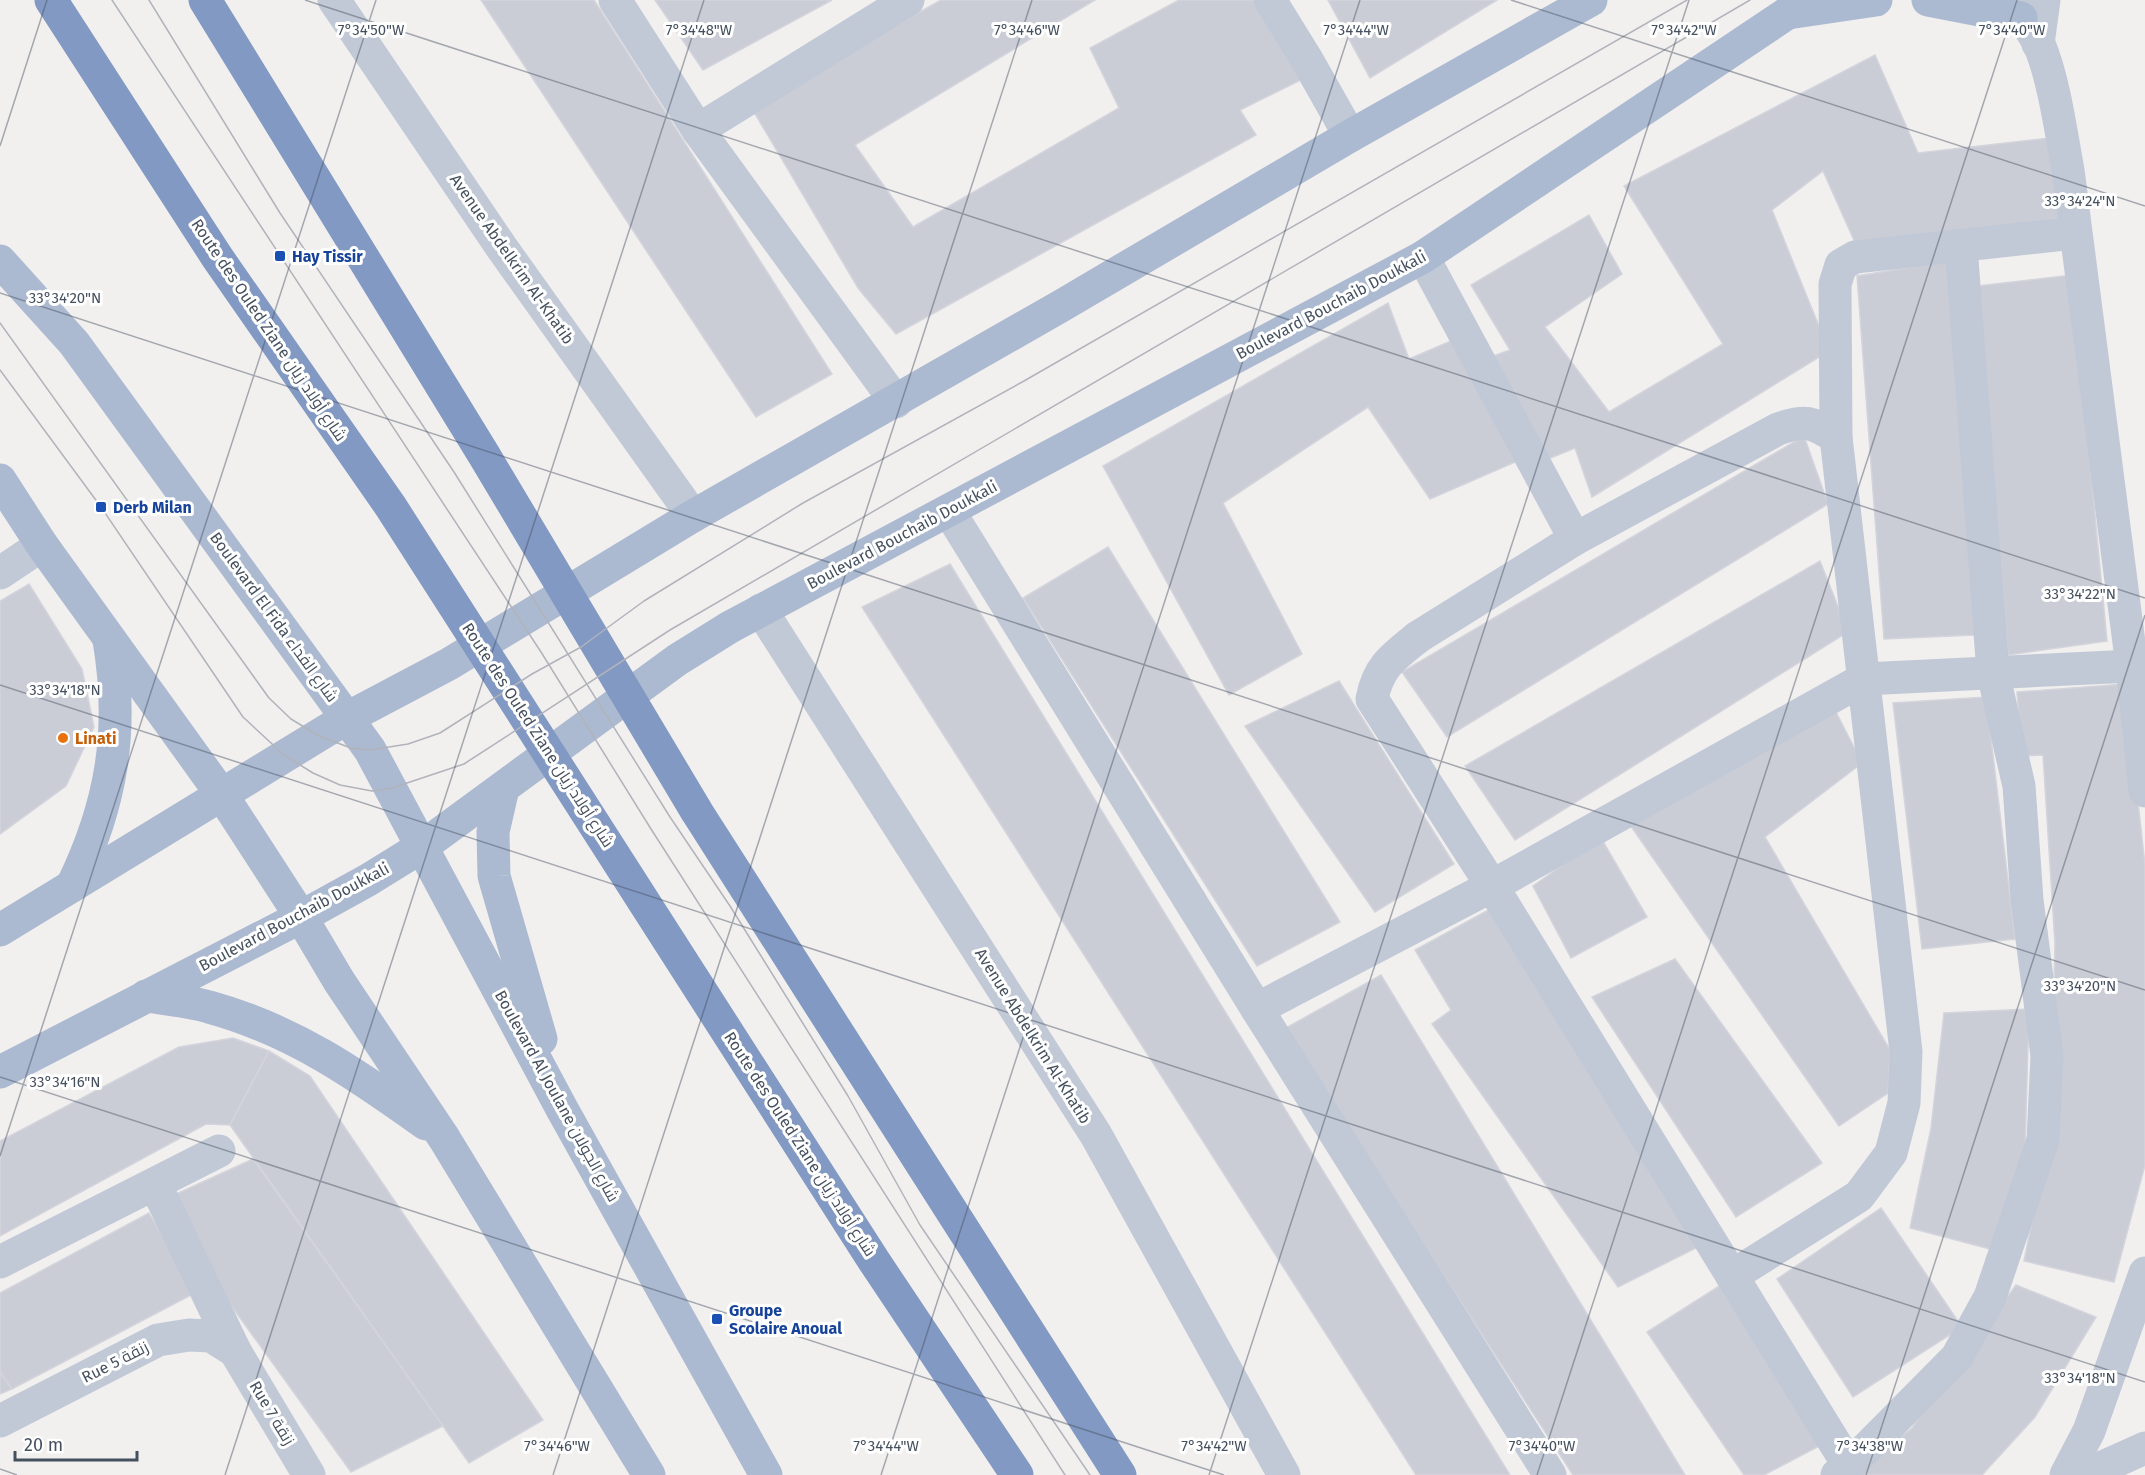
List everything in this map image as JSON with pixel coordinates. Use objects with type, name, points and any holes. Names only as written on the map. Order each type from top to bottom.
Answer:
[{"type":"highway","name":"Route des Ouled Ziane شارع أولاد زيان","points":[[51,0],[217,257],[391,507],[874,1261],[1017,1475]]},
{"type":"highway","points":[[205,0],[484,455],[697,812],[1120,1475]]},
{"type":"main road","points":[[0,930],[347,718],[448,664],[693,516],[896,402],[1350,136],[1591,0]]},
{"type":"main road","points":[[1798,7],[1876,0]]},
{"type":"main road","points":[[1928,0],[2029,16]]},
{"type":"main road","name":"Boulevard Bouchaib Doukkali","points":[[0,1072],[301,917],[423,846],[677,660],[761,610],[1423,257],[1798,7]]},
{"type":"main road","name":"Boulevard El Fida شارع الفداء","points":[[0,261],[74,343],[347,718]]},
{"type":"main road","points":[[0,480],[42,545],[222,795],[301,917],[339,981],[444,1138],[649,1475]]},
{"type":"main road","points":[[72,886],[93,840],[111,773],[116,704],[109,636]]},
{"type":"main road","name":"Boulevard Al Joulane شارع الجولان","points":[[347,718],[375,760],[423,846],[562,1109],[766,1475]]},
{"type":"main road","points":[[503,788],[493,832],[494,876],[562,1109]]},
{"type":"main road","points":[[146,996],[206,1006],[280,1032],[320,1051],[444,1138]]},
{"type":"street","name":"Avenue Abdelkrim Al-Khatib","points":[[334,0],[502,248],[693,516]]},
{"type":"street","points":[[615,0],[698,130],[896,402]]},
{"type":"street","points":[[698,130],[908,0]]},
{"type":"street","points":[[1270,0],[1350,136]]},
{"type":"street","points":[[2029,16],[2061,135],[2132,666],[2145,791]]},
{"type":"street","points":[[1732,1276],[1859,1196],[1891,1153],[1904,1103],[1906,1052],[1836,437],[1835,284],[1841,265],[1855,257],[2074,233]]},
{"type":"street","points":[[1836,437],[1813,423],[1795,423],[1778,429],[1575,539],[1418,638],[1395,655],[1376,678],[1372,699],[1492,886],[1732,1276],[1843,1471],[1957,1357],[1990,1297],[2043,1140],[2047,1056],[2027,900],[2019,786],[1993,673],[1961,246]]},
{"type":"street","points":[[1423,257],[1575,539]]},
{"type":"street","points":[[949,511],[1257,1010],[1550,1475]]},
{"type":"street","points":[[0,573],[42,545]]},
{"type":"street","name":"Avenue Abdelkrim Al-Khatib","points":[[761,610],[1095,1135],[1284,1475]]},
{"type":"street","points":[[1257,1010],[1492,886],[1864,679],[2132,666]]},
{"type":"street","points":[[0,1262],[219,1151]]},
{"type":"street","name":"Rue 7 زنقة","points":[[155,1184],[235,1351],[309,1475]]},
{"type":"street","points":[[2066,1475],[2089,1431],[2145,1274]]},
{"type":"street","name":"Rue 5 زنقة","points":[[0,1421],[158,1340],[189,1335],[211,1336],[235,1351]]},
{"type":"street","points":[[975,1411],[1003,1475]]},
{"type":"street","points":[[2085,1475],[2145,1448]]},
{"type":"building","points":[[481,0],[594,0],[832,374],[756,417]]},
{"type":"building","points":[[655,0],[832,0],[703,70]]},
{"type":"building","points":[[941,0],[1095,0],[855,145],[913,227],[1119,108],[1090,48],[1179,0],[1260,0],[1305,78],[1240,110],[1256,135],[896,334],[858,288],[751,107]]},
{"type":"building","points":[[1328,0],[1497,0],[1370,78]]},
{"type":"building","points":[[1875,55],[1918,153],[2059,137],[2067,217],[1857,247],[1823,171],[1772,210],[1829,351],[1592,497],[1575,448],[1548,459],[1488,358],[1510,350],[1471,285],[1589,215],[1622,274],[1545,327],[1609,412],[1723,344],[1624,186]]},
{"type":"building","points":[[1947,261],[1975,635],[1884,639],[1857,276]]},
{"type":"building","points":[[2072,275],[2107,641],[2008,655],[1978,286]]},
{"type":"building","points":[[1388,303],[1409,359],[1451,341],[1520,460],[1430,499],[1368,407],[1223,503],[1302,654],[1229,695],[1103,466]]},
{"type":"building","points":[[1804,436],[1828,504],[1447,737],[1402,672]]},
{"type":"building","points":[[1108,547],[1340,922],[1257,966],[1023,598]]},
{"type":"building","points":[[1820,561],[1848,632],[1515,840],[1465,766]]},
{"type":"building","points":[[950,564],[1510,1475],[1416,1475],[862,607]]},
{"type":"building","points":[[29,584],[82,669],[94,727],[66,786],[0,834],[0,601]]},
{"type":"building","points":[[1339,681],[1454,864],[1375,912],[1245,726]]},
{"type":"building","points":[[2125,684],[2145,865],[2145,1165],[2114,1282],[2024,1261],[2050,1133],[2055,944],[2043,755],[2022,756],[2017,692]]},
{"type":"building","points":[[1986,697],[2015,939],[1922,949],[1893,703]]},
{"type":"building","points":[[1835,710],[1862,763],[1765,837],[1890,1050],[1888,1093],[1839,1126],[1628,822]]},
{"type":"building","points":[[1601,838],[1647,917],[1571,958],[1533,886]]},
{"type":"building","points":[[1492,908],[1704,1244],[1618,1287],[1432,1024],[1451,1010],[1415,950]]},
{"type":"building","points":[[1675,959],[1822,1163],[1736,1217],[1592,997]]},
{"type":"building","points":[[1381,975],[1685,1475],[1573,1475],[1284,1029]]},
{"type":"building","points":[[2029,1009],[2025,1149],[1994,1250],[1910,1228],[1931,1128],[1944,1013]]},
{"type":"building","points":[[233,1038],[269,1051],[230,1125],[206,1124],[0,1236],[0,1141],[179,1047]]},
{"type":"building","points":[[269,1051],[310,1076],[543,1420],[469,1463],[230,1125]]},
{"type":"building","points":[[253,1159],[443,1426],[351,1472],[212,1279],[165,1199]]},
{"type":"building","points":[[1881,1208],[1962,1327],[1853,1397],[1777,1279]]},
{"type":"building","points":[[149,1213],[195,1293],[12,1389],[0,1372],[0,1293]]},
{"type":"building","points":[[1727,1281],[1827,1442],[1764,1475],[1744,1475],[1647,1332]]},
{"type":"building","points":[[2016,1285],[2096,1317],[2035,1417],[1982,1475],[1855,1475],[1912,1428]]},
{"type":"building","points":[[0,1372],[12,1389],[0,1394]]},
{"type":"tram line","points":[[112,0],[541,652],[651,829],[1065,1475]]},
{"type":"tram line","points":[[149,0],[280,213],[454,472],[670,817],[730,906],[848,1096],[920,1225],[1090,1475]]},
{"type":"tram line","points":[[0,323],[269,698],[291,719],[319,736],[351,748],[370,750],[408,744],[440,733],[532,674],[581,647],[644,601],[803,503],[1024,381],[1687,0]]},
{"type":"tram line","points":[[0,370],[101,507],[243,717],[284,755],[313,773],[340,785],[372,791],[392,788],[464,764],[670,630],[1750,0]]},
{"type":"place","name":"Hay Tissir","points":[[280,256]]},
{"type":"place","name":"Derb Milan","points":[[101,507]]},
{"type":"place","name":"Linati","points":[[63,738]]},
{"type":"place","name":"Groupe Scolaire Anoual","points":[[717,1319]]}]
